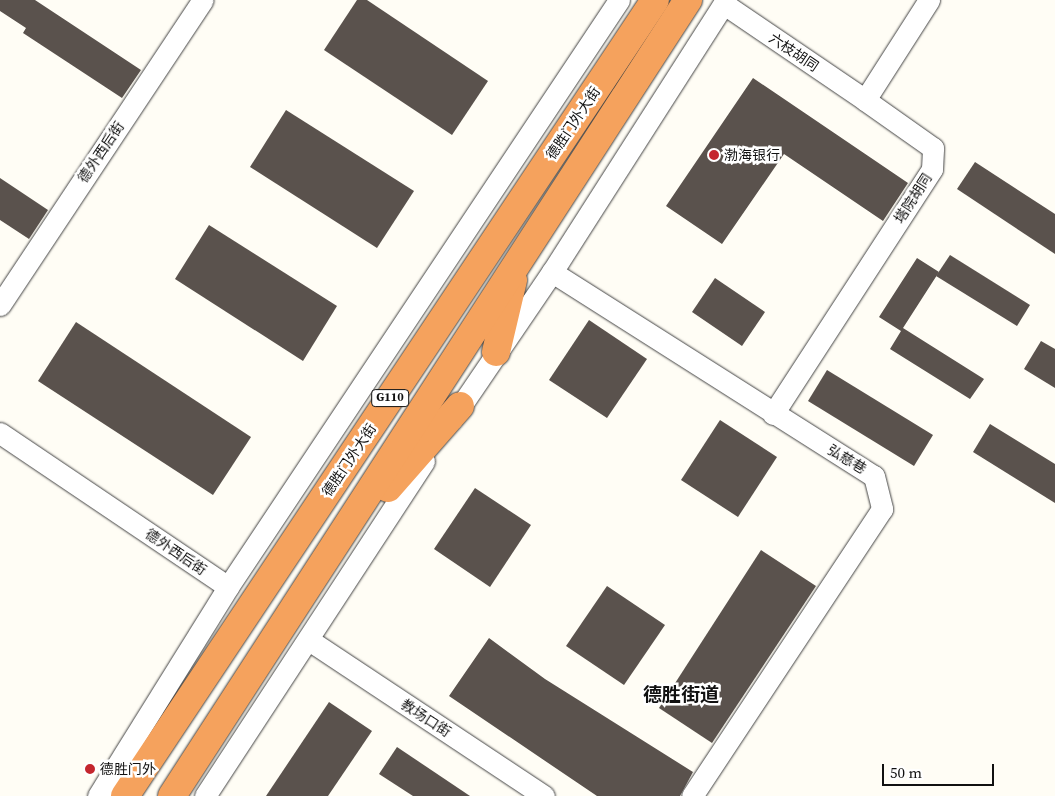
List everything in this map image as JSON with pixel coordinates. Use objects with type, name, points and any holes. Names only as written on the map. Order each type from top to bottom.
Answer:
[{"type":"highway","name":"德胜门外大街","points":[[125,796],[655,0]]},
{"type":"highway","name":"德胜门外大街","points":[[172,796],[688,0]]},
{"type":"highway","points":[[496,352],[518,260]]},
{"type":"highway","points":[[328,557],[460,406]]},
{"type":"street","name":"德外西后街","points":[[0,305],[203,0]]},
{"type":"street","points":[[865,100],[929,0]]},
{"type":"street","points":[[205,796],[460,406],[552,272],[725,2]]},
{"type":"street","name":"六枝胡同","points":[[725,2],[865,100]]},
{"type":"street","points":[[98,796],[228,587],[610,3]]},
{"type":"street","name":"塔院胡同","points":[[773,414],[932,169],[933,148],[865,100]]},
{"type":"street","name":"弘慈巷","points":[[552,272],[773,414],[874,476],[882,509],[692,796]]},
{"type":"street","name":"德外西后街","points":[[0,433],[228,587]]},
{"type":"street","name":"教场口街","points":[[308,640],[544,796]]},
{"type":"building","points":[[0,0],[35,0],[141,70],[122,98],[23,33],[26,28],[0,11]]},
{"type":"building","points":[[357,0],[367,0],[488,81],[452,135],[324,50]]},
{"type":"building","points":[[753,78],[908,183],[883,221],[784,154],[722,244],[666,206]]},
{"type":"building","points":[[286,110],[414,191],[377,248],[250,167]]},
{"type":"building","points":[[975,162],[1055,214],[1055,254],[957,189]]},
{"type":"building","points":[[0,178],[48,210],[29,239],[0,220]]},
{"type":"building","points":[[209,225],[337,306],[303,361],[175,279]]},
{"type":"building","points":[[950,255],[1030,305],[1017,326],[936,276]]},
{"type":"building","points":[[917,258],[939,272],[903,328],[984,379],[970,399],[890,349],[901,331],[879,317]]},
{"type":"building","points":[[715,278],[765,312],[742,346],[692,312]]},
{"type":"building","points":[[589,320],[647,359],[607,418],[549,380]]},
{"type":"building","points":[[76,322],[251,437],[213,495],[38,381]]},
{"type":"building","points":[[1041,341],[1055,349],[1055,388],[1024,369]]},
{"type":"building","points":[[827,370],[933,435],[914,466],[808,401]]},
{"type":"building","points":[[720,420],[777,457],[738,517],[681,480]]},
{"type":"building","points":[[990,424],[1055,464],[1055,503],[973,452]]},
{"type":"building","points":[[475,488],[531,525],[490,587],[434,549]]},
{"type":"building","points":[[761,550],[816,586],[712,743],[659,708]]},
{"type":"building","points":[[607,586],[665,625],[624,685],[566,646]]},
{"type":"building","points":[[489,638],[545,679],[693,772],[680,796],[597,796],[449,696]]},
{"type":"building","points":[[329,702],[372,731],[328,796],[266,796]]},
{"type":"building","points":[[397,747],[470,796],[413,796],[379,774]]},
{"type":"place","name":"渤海银行","points":[[714,155]]},
{"type":"place","name":"德胜门外","points":[[90,769]]},
{"type":"district","name":"德胜街道","points":[[681,695]]}]
